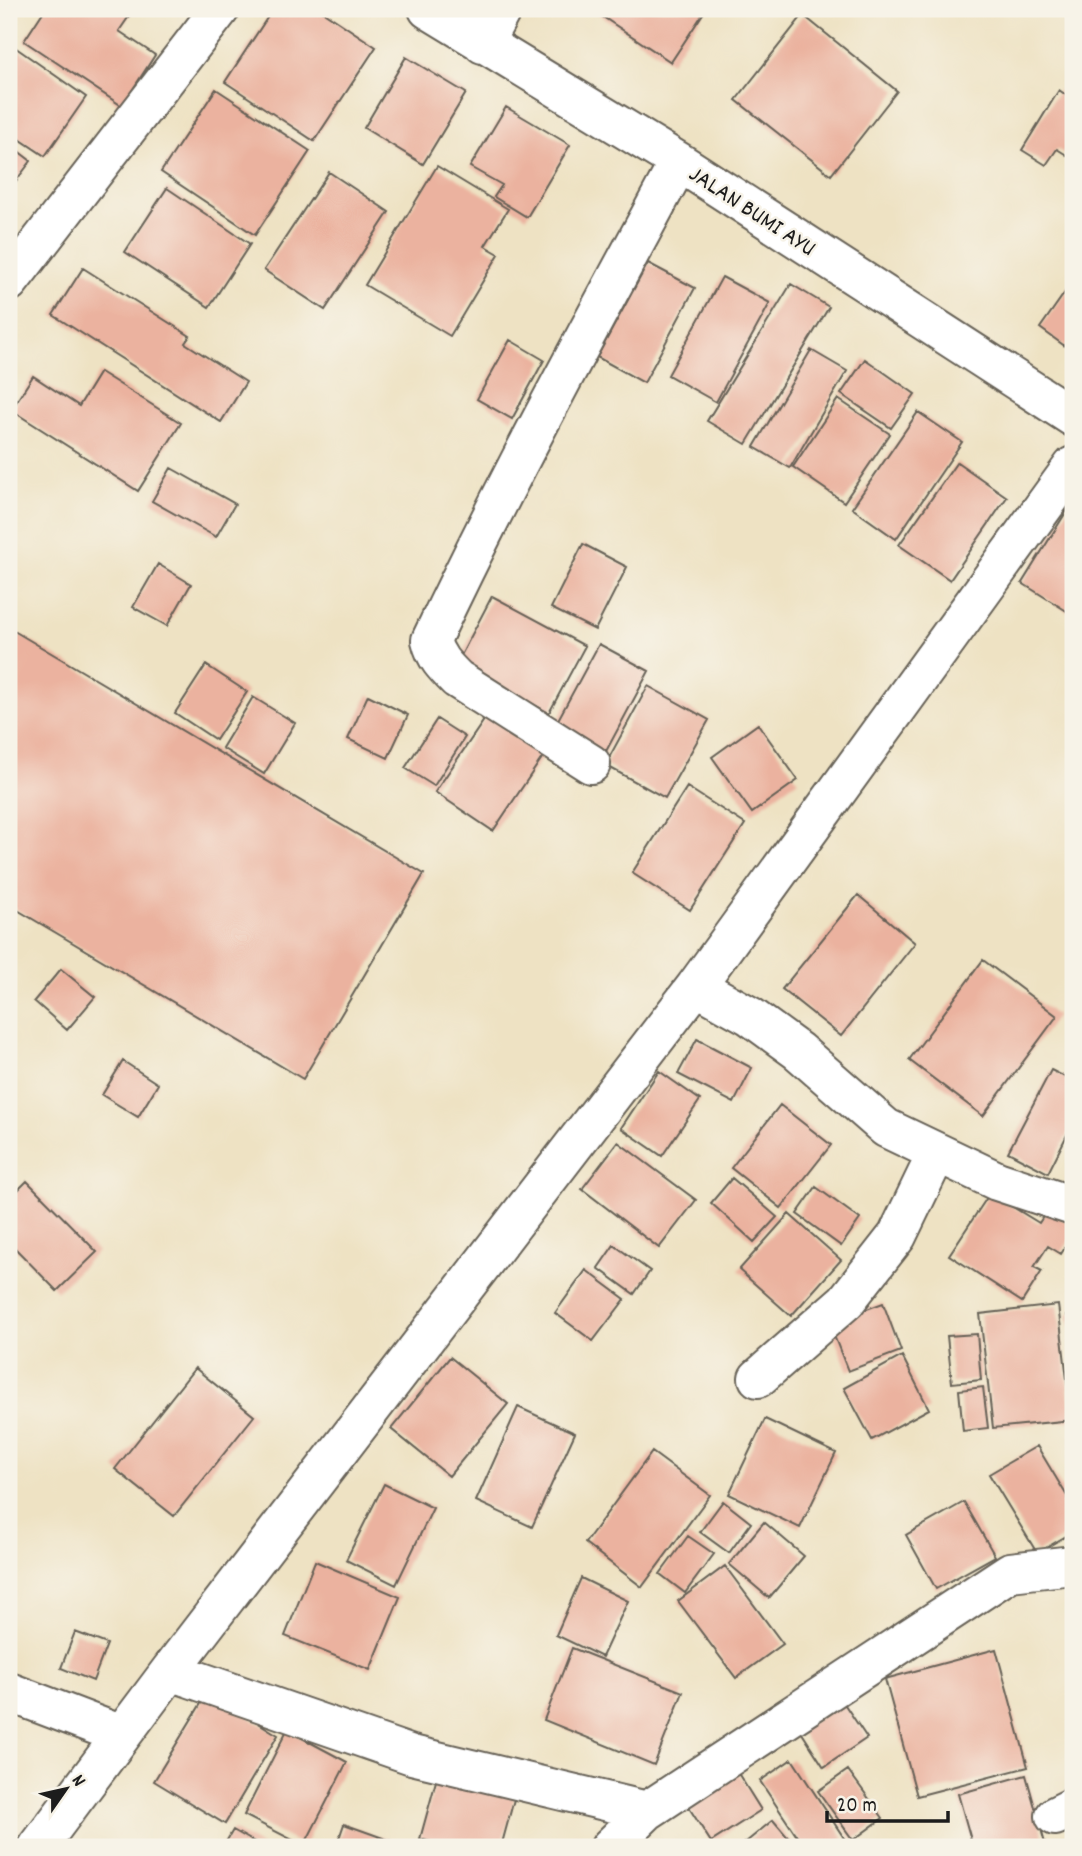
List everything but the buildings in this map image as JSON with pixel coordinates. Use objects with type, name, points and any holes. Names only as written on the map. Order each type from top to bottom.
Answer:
[{"type":"street","points":[[9,282],[220,9]]},
{"type":"street","name":"JALAN BUMI AYU","points":[[428,9],[679,162],[1073,417]]},
{"type":"street","points":[[483,44],[502,9]]},
{"type":"street","points":[[591,764],[457,679],[440,662],[431,640],[532,436],[679,162]]},
{"type":"street","points":[[38,1847],[696,986],[1073,466]]},
{"type":"street","points":[[696,986],[750,1016],[798,1051],[886,1128],[997,1181],[1073,1206]]},
{"type":"street","points":[[758,1378],[846,1301],[897,1236],[937,1153]]},
{"type":"street","points":[[610,1847],[647,1811],[1010,1572],[1073,1564]]},
{"type":"street","points":[[170,1671],[412,1755],[647,1811]]},
{"type":"street","points":[[9,1692],[122,1735]]}]
